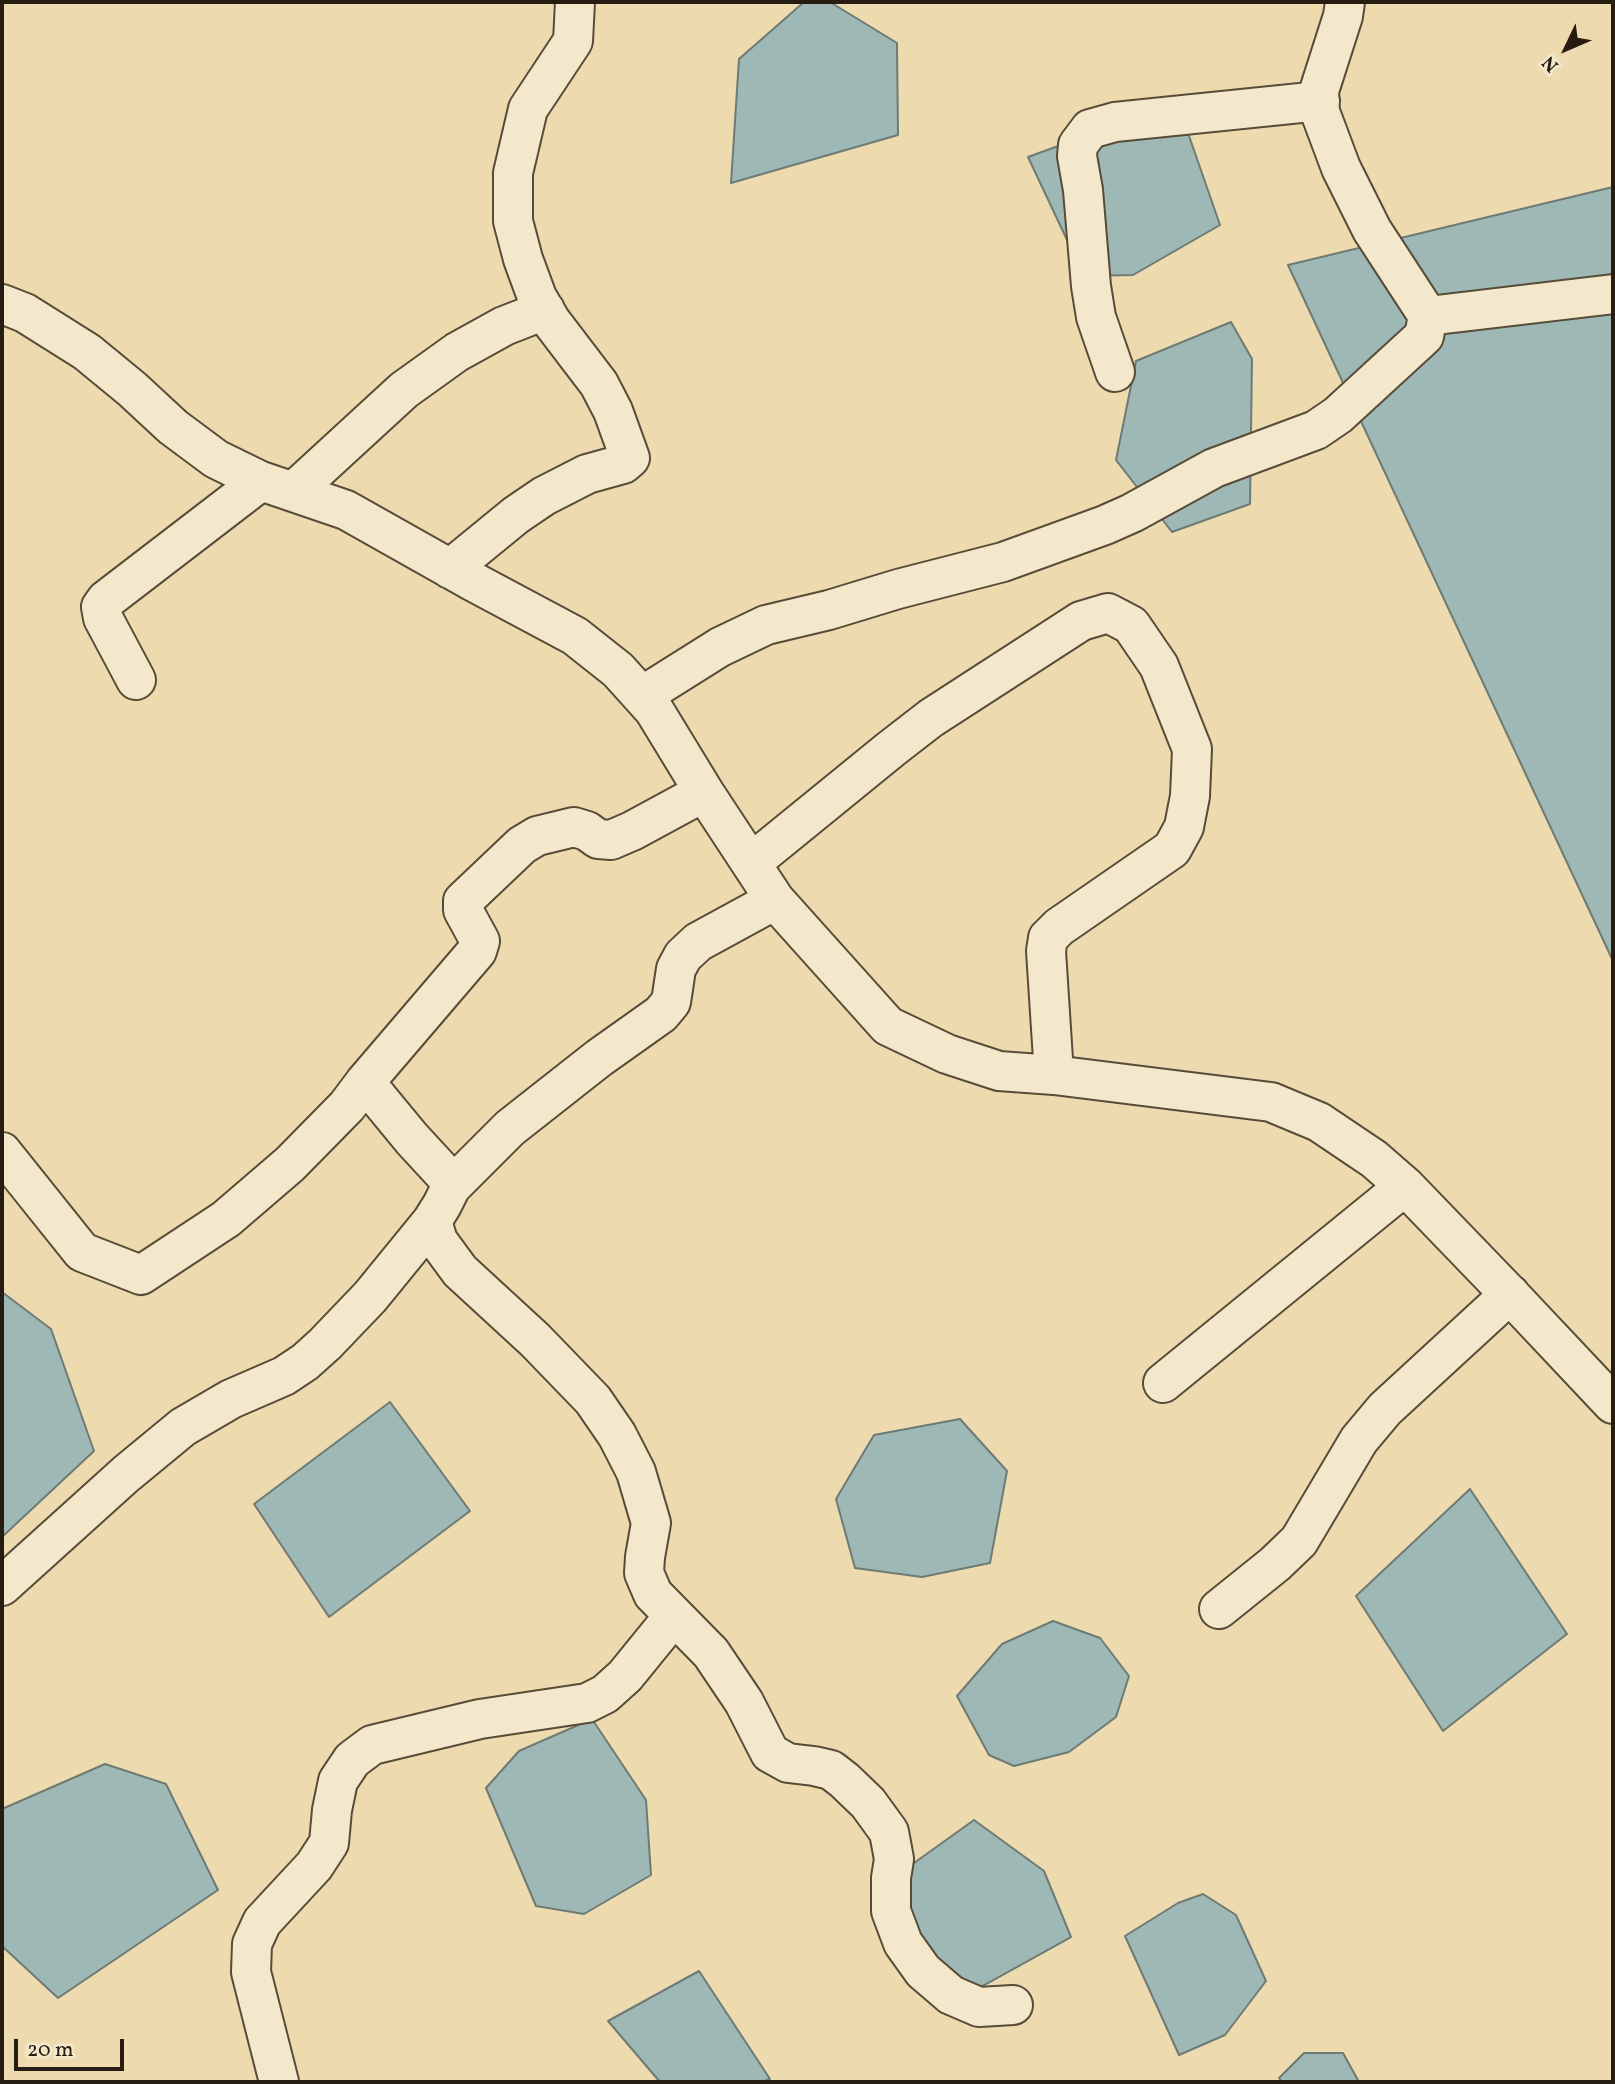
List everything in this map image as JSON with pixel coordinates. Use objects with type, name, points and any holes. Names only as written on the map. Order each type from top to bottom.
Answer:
[{"type":"street","points":[[450,569],[516,515],[544,496],[587,474],[623,464],[630,458],[599,384],[537,297],[513,221],[513,173],[528,109],[573,41],[575,2]]},
{"type":"street","points":[[642,696],[720,647],[766,625],[1003,562],[1123,517],[1214,468],[1316,430],[1338,415],[1423,336],[1428,316],[1372,230],[1341,168],[1320,112],[1319,91],[1345,2]]},
{"type":"street","points":[[1115,372],[1096,317],[1077,156],[1078,145],[1090,129],[1115,122],[1320,101]]},
{"type":"street","points":[[1428,316],[1613,294]]},
{"type":"street","points":[[2,304],[25,313],[88,352],[173,427],[216,459],[277,487],[346,510],[575,636],[618,670],[654,709],[704,792],[775,900],[888,1026],[947,1054],[999,1071],[1054,1075],[1271,1102],[1319,1122],[1374,1159],[1405,1186],[1613,1405]]},
{"type":"street","points":[[136,680],[103,618],[101,607],[277,487],[457,352],[504,326],[545,310]]},
{"type":"street","points":[[751,863],[932,718],[1081,621],[1108,613],[1131,625],[1159,666],[1192,750],[1190,796],[1184,827],[1172,849],[1059,927],[1048,938],[1046,951],[1054,1075]]},
{"type":"street","points":[[2,1152],[82,1252],[141,1275],[226,1219],[281,1172],[347,1106],[477,951],[480,941],[463,910],[463,901],[522,845],[537,836],[574,827],[587,831],[598,839],[611,839],[632,831],[704,792]]},
{"type":"street","points":[[2,1586],[126,1474],[183,1427],[231,1399],[284,1376],[305,1362],[369,1297],[432,1222],[450,1188],[510,1128],[660,1014],[671,1002],[676,969],[683,956],[698,942],[775,900]]},
{"type":"street","points":[[365,1082],[448,1178],[450,1188]]},
{"type":"street","points":[[1163,1383],[1405,1186]]},
{"type":"street","points":[[432,1222],[438,1241],[460,1271],[535,1340],[593,1400],[617,1434],[636,1472],[651,1523],[645,1573],[653,1594],[711,1653],[744,1702],[770,1753],[788,1763],[831,1770],[869,1803],[889,1832],[894,1859],[891,1911],[903,1943],[923,1971],[951,1995],[979,2007],[1013,2005]]},
{"type":"street","points":[[1219,1609],[1299,1541],[1359,1440],[1385,1409],[1510,1294]]},
{"type":"street","points":[[279,2082],[251,1972],[252,1944],[262,1922],[314,1866],[329,1843],[331,1810],[338,1781],[352,1760],[372,1745],[480,1719],[587,1703],[605,1694],[625,1676],[673,1617]]},
{"type":"water","points":[[804,2],[830,2],[897,43],[898,135],[731,183],[739,59]]},
{"type":"water","points":[[1105,129],[1187,130],[1220,225],[1133,275],[1084,276],[1028,157]]},
{"type":"water","points":[[1613,187],[1613,961],[1288,265]]},
{"type":"water","points":[[1231,322],[1252,359],[1250,504],[1172,532],[1116,460],[1136,361]]},
{"type":"water","points":[[2,1292],[51,1329],[94,1451],[2,1537]]},
{"type":"water","points":[[390,1402],[470,1511],[329,1617],[254,1504]]},
{"type":"water","points":[[960,1419],[1007,1471],[990,1563],[922,1577],[855,1568],[836,1499],[874,1435]]},
{"type":"water","points":[[1470,1489],[1567,1634],[1443,1731],[1356,1596]]},
{"type":"water","points":[[1053,1621],[1100,1638],[1129,1676],[1116,1717],[1069,1752],[1014,1766],[989,1755],[957,1696],[1002,1644]]},
{"type":"water","points":[[592,1719],[646,1800],[651,1875],[584,1914],[536,1906],[486,1788],[519,1751]]},
{"type":"water","points":[[105,1764],[166,1784],[218,1890],[58,1998],[2,1946],[2,1809]]},
{"type":"water","points":[[974,1820],[1044,1871],[1071,1937],[977,1989],[900,1932],[907,1868]]},
{"type":"water","points":[[1203,1894],[1236,1915],[1266,1981],[1225,2035],[1179,2055],[1125,1936],[1178,1903]]},
{"type":"water","points":[[699,1971],[770,2079],[762,2082],[660,2082],[608,2021]]},
{"type":"water","points":[[1304,2053],[1343,2053],[1359,2082],[1282,2082],[1279,2078]]}]
